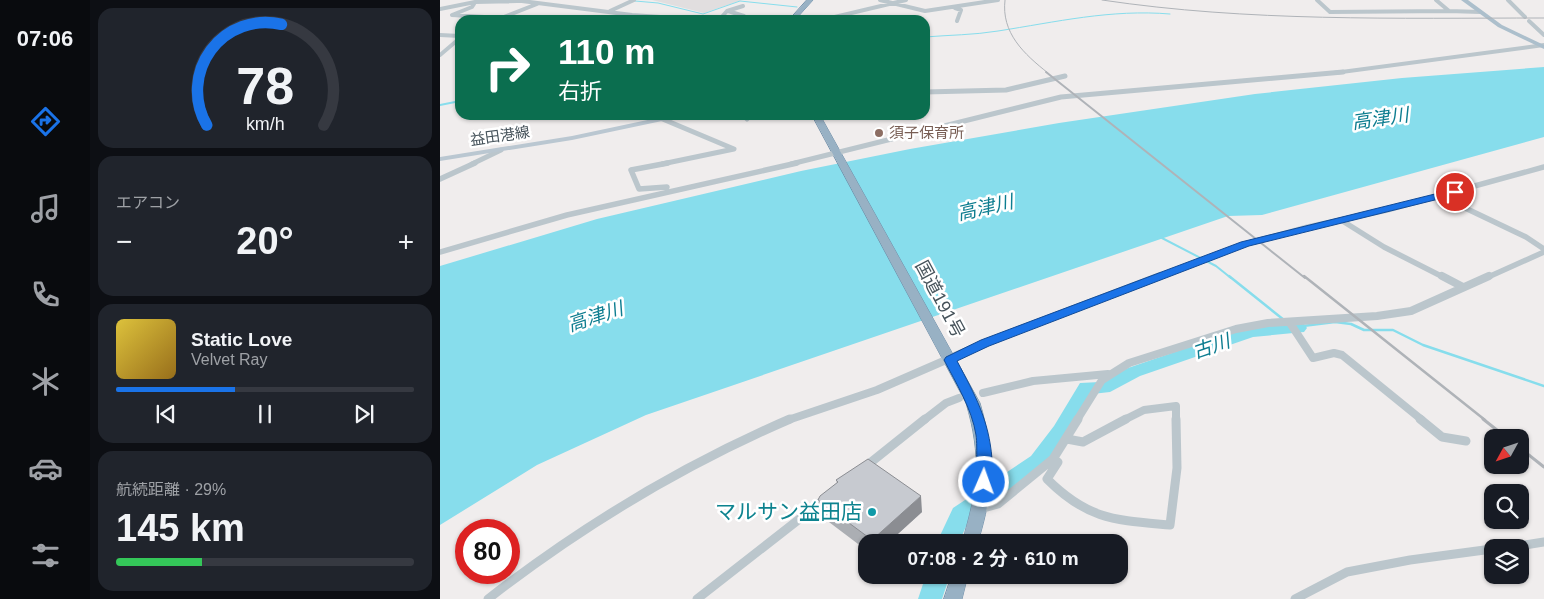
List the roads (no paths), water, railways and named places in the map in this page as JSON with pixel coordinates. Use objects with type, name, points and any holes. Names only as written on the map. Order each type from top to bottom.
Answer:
[{"type":"highway","points":[[796,15],[810,0]]},
{"type":"highway","name":"国道191号","points":[[819,120],[973,403],[983,434],[985,468],[980,509],[972,534]]},
{"type":"highway","points":[[954,598],[958,584]]},
{"type":"main road","points":[[1464,0],[1510,32],[1543,46]]},
{"type":"main road","name":"益田港線","points":[[440,159],[572,138],[657,120]]},
{"type":"street","points":[[440,6],[470,0]]},
{"type":"street","points":[[440,6],[516,0],[637,15]]},
{"type":"street","points":[[608,12],[634,0]]},
{"type":"street","points":[[880,0],[925,10],[998,0]]},
{"type":"street","points":[[843,15],[906,0]]},
{"type":"street","points":[[1317,0],[1330,12],[1480,12]]},
{"type":"street","points":[[1436,0],[1449,11]]},
{"type":"street","points":[[1508,0],[1525,17]]},
{"type":"street","points":[[455,15],[452,15],[474,6],[475,2]]},
{"type":"street","points":[[508,15],[540,3]]},
{"type":"street","points":[[724,15],[728,11],[743,6]]},
{"type":"street","points":[[952,7],[961,10],[957,21]]},
{"type":"street","points":[[728,11],[741,15]]},
{"type":"street","points":[[1529,21],[1544,35]]},
{"type":"street","points":[[440,35],[455,36]]},
{"type":"street","points":[[440,55],[455,42]]},
{"type":"street","points":[[440,252],[567,214],[837,153],[1061,97],[1304,77],[1543,46]]},
{"type":"street","points":[[930,92],[1006,90],[1065,76]]},
{"type":"street","points":[[670,120],[734,149],[631,170],[639,189],[694,184]]},
{"type":"street","points":[[440,179],[501,150]]},
{"type":"street","points":[[488,599],[542,559],[674,475],[792,418],[879,389],[949,357],[1245,244],[1440,196],[1544,167]]},
{"type":"street","points":[[980,509],[998,504],[1053,460],[1095,390],[1108,374],[1128,363],[1236,329],[1268,323],[1290,323],[1398,314],[1428,305],[1544,250],[1526,237],[1440,196]]},
{"type":"street","points":[[1341,220],[1384,247],[1463,288]]},
{"type":"street","points":[[1290,323],[1313,358],[1334,353],[1342,355],[1442,437],[1466,442]]},
{"type":"street","points":[[983,393],[1033,381],[1108,374]]},
{"type":"street","points":[[857,474],[946,403],[958,398]]},
{"type":"street","points":[[1053,460],[1058,462],[1058,466],[1047,479],[1064,497],[1088,513],[1114,519],[1170,525],[1177,468],[1176,406],[1144,410],[1083,442],[1067,439]]},
{"type":"street","points":[[697,599],[834,491]]},
{"type":"street","points":[[1529,544],[1544,542]]},
{"type":"street","points":[[1295,599],[1347,572],[1410,560],[1484,550]]},
{"type":"water","name":"高津川","points":[[1544,67],[1544,137],[1262,215],[1228,216],[646,415],[537,465],[440,525],[440,266],[597,219],[801,171],[910,149],[1059,123],[1255,94],[1402,78]]},
{"type":"waterway","points":[[635,1],[658,3],[703,14],[740,1],[797,7]]},
{"type":"waterway","points":[[930,37],[989,32],[1062,20],[1126,13],[1170,14]]},
{"type":"waterway","points":[[440,105],[455,102]]},
{"type":"waterway","points":[[1160,237],[1216,266],[1231,278]]},
{"type":"waterway","points":[[1229,276],[1284,320]]},
{"type":"waterway","name":"古川","points":[[1295,327],[1335,322],[1351,324],[1364,330],[1393,330],[1423,345],[1544,386]]},
{"type":"waterway","name":"古川","points":[[952,534],[961,514],[1038,462],[1061,431],[1087,387],[1103,388],[1134,372],[1251,332],[1298,328]]},
{"type":"waterway","name":"古川","points":[[930,599],[935,584]]},
{"type":"railway","points":[[1005,0],[1007,23],[1016,42],[1048,73]]},
{"type":"railway","points":[[1102,0],[1157,7],[1267,15],[1378,18],[1544,18]]},
{"type":"railway","points":[[1046,72],[1305,278]]},
{"type":"railway","points":[[1304,276],[1485,420]]},
{"type":"railway","points":[[1483,419],[1496,429]]},
{"type":"railway","points":[[1529,455],[1544,467]]},
{"type":"place","name":"須子保育所","points":[[879,133]]},
{"type":"place","name":"マルサン益田店","points":[[872,512]]}]
